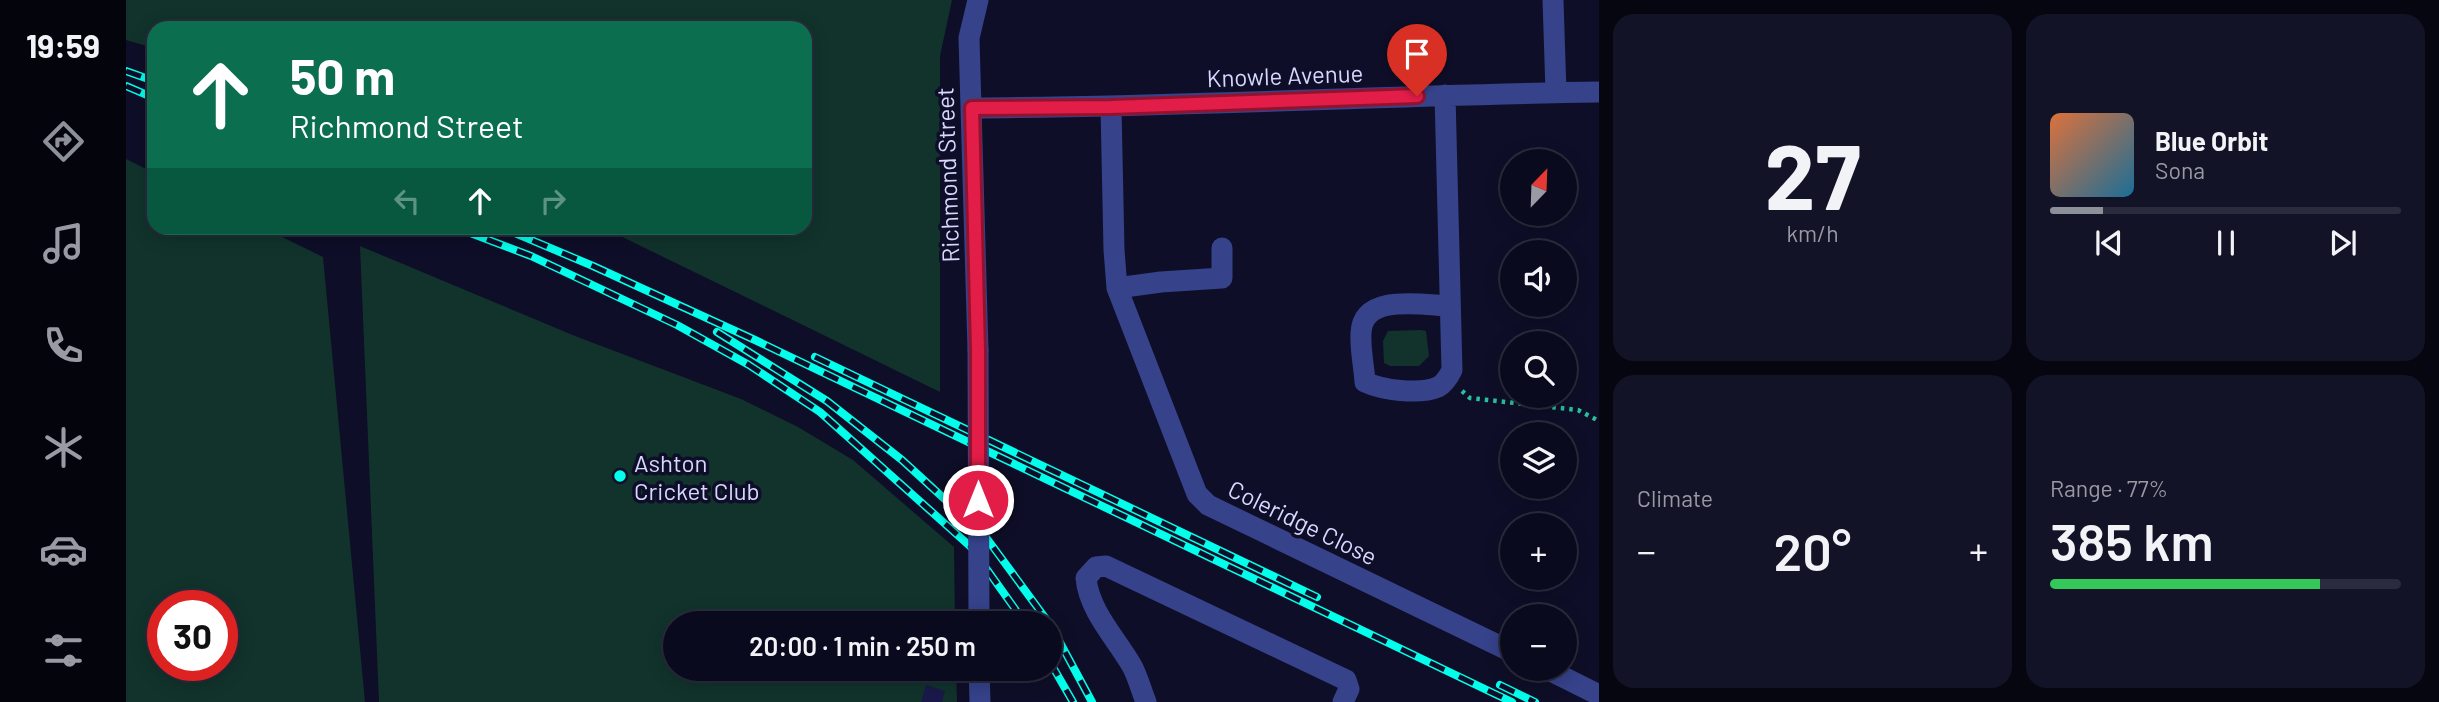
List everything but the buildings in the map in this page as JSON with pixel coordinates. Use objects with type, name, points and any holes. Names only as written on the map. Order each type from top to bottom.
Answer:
[{"type":"street","name":"Richmond Street","points":[[978,0],[969,38],[978,350],[979,611]]},
{"type":"street","points":[[1553,0],[1556,92]]},
{"type":"street","name":"Knowle Avenue","points":[[972,108],[1111,107],[1599,92]]},
{"type":"street","points":[[1445,95],[1452,370],[1447,379],[1437,387],[1418,390],[1380,389],[1365,382],[1361,332],[1363,320],[1371,310],[1394,304],[1449,306]]},
{"type":"street","name":"Coleridge Close","points":[[1111,107],[1117,288],[1196,494],[1208,505],[1500,647]]},
{"type":"street","points":[[1117,288],[1222,278],[1222,248]]},
{"type":"street","points":[[1146,702],[1133,668],[1102,621],[1087,591],[1086,578],[1096,567],[1106,566],[1346,680],[1349,689],[1343,702]]},
{"type":"street","points":[[979,681],[980,702]]},
{"type":"street","points":[[1571,681],[1599,695]]},
{"type":"path","points":[[1447,379],[1470,398],[1578,410],[1599,421]]},
{"type":"green space","points":[[126,0],[952,0],[940,56],[940,392],[618,235],[812,235],[812,21],[147,21],[147,46],[126,40]]},
{"type":"green space","points":[[126,159],[147,170],[147,235],[278,235],[323,257],[365,702],[126,702]]},
{"type":"green space","name":"Ashton Cricket Club","points":[[360,246],[575,336],[741,399],[798,427],[853,460],[954,547],[955,611],[663,611],[663,681],[956,681],[957,702],[379,702]]},
{"type":"green space","points":[[1388,331],[1426,331],[1429,356],[1419,366],[1390,366],[1384,363],[1383,341]]},
{"type":"railway","points":[[126,71],[147,78]]},
{"type":"railway","points":[[126,86],[147,95]]},
{"type":"railway","points":[[476,235],[531,256],[677,325],[749,365],[820,412],[971,547],[1016,611]]},
{"type":"railway","points":[[520,235],[755,340],[1512,702]]},
{"type":"railway","points":[[717,332],[827,401],[902,460],[985,536],[1040,611]]},
{"type":"railway","points":[[815,357],[1317,597]]},
{"type":"railway","points":[[1062,646],[1092,702]]},
{"type":"railway","points":[[1061,681],[1073,702]]},
{"type":"railway","points":[[1500,685],[1535,702]]},
{"type":"place","name":"Ashton Cricket Club","points":[[620,476]]},
{"type":"route","points":[[978,500],[978,350],[972,108],[1111,107],[1417,96]]}]
